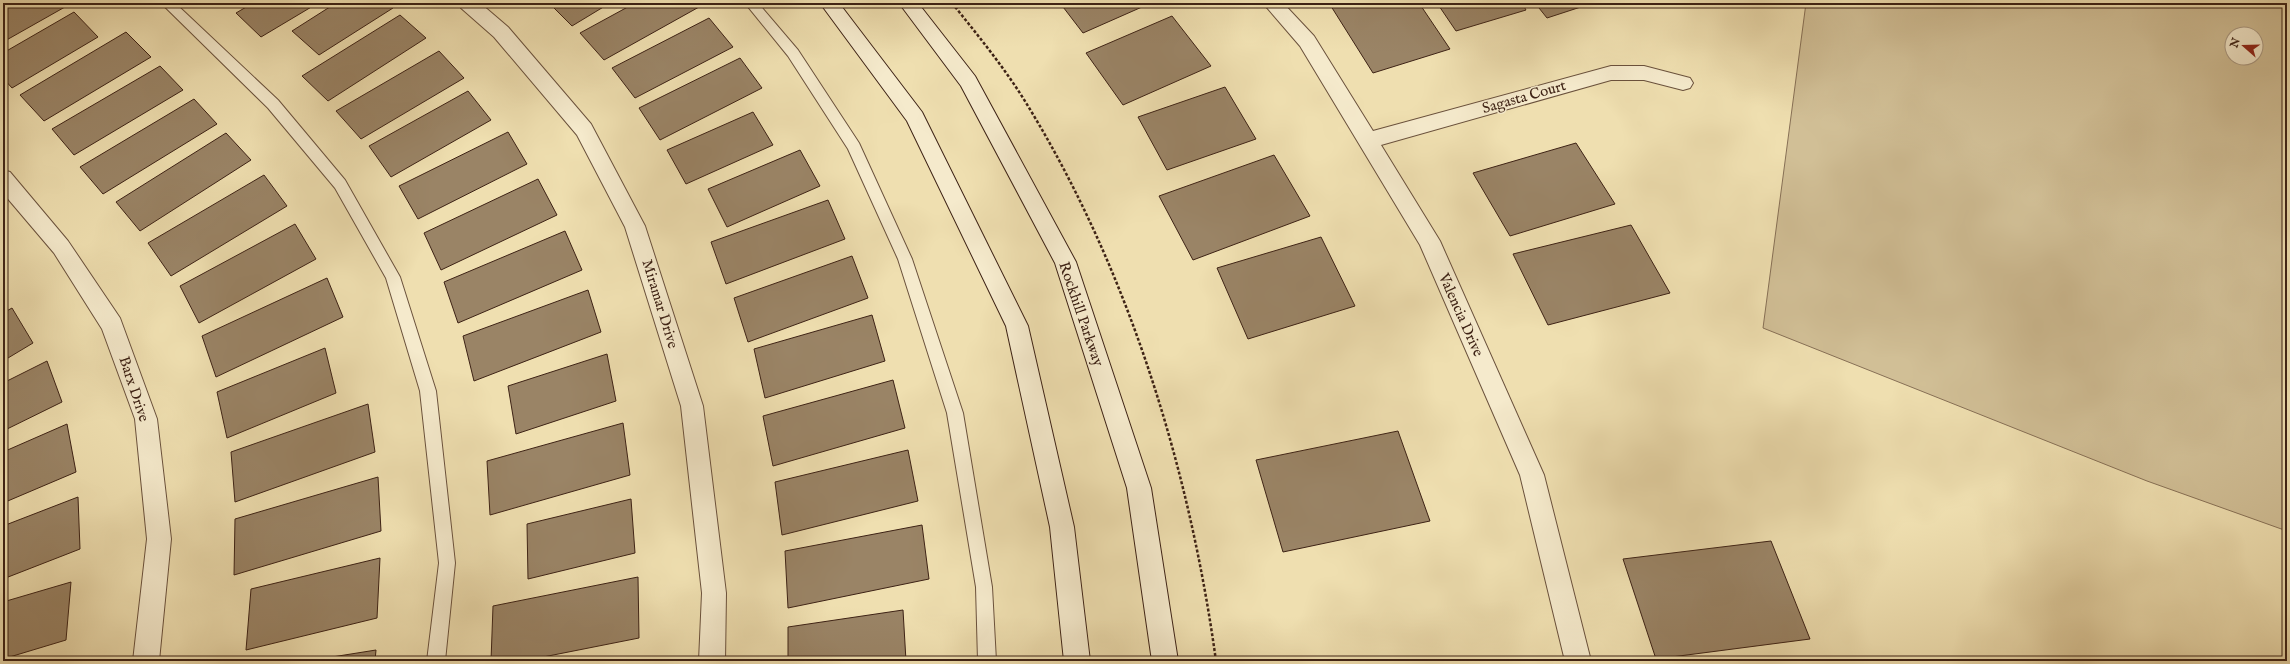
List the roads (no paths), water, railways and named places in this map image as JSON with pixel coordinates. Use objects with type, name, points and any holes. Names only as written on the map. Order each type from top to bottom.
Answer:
[{"type":"street","name":"Miramar Drive","points":[[468,3],[501,32],[584,130],[635,226],[692,406],[714,593],[712,661]]},
{"type":"street","points":[[830,3],[915,117],[1017,326],[1062,527],[1077,661]]},
{"type":"street","name":"Rockhill Parkway","points":[[908,3],[968,81],[1065,262],[1139,488],[1165,661]]},
{"type":"street","name":"Valencia Drive","points":[[1272,3],[1307,41],[1429,241],[1532,475],[1578,661]]},
{"type":"street","name":"Sagasta Court","points":[[1367,141],[1611,73],[1644,73],[1683,83]]},
{"type":"street","name":"Barx Drive","points":[[3,178],[61,247],[112,325],[146,419],[159,539],[146,661]]},
{"type":"lane","points":[[167,3],[273,104],[340,184],[393,277],[429,399],[447,563],[436,661]]},
{"type":"lane","points":[[751,3],[793,53],[854,147],[905,259],[955,413],[984,587],[987,661]]}]
